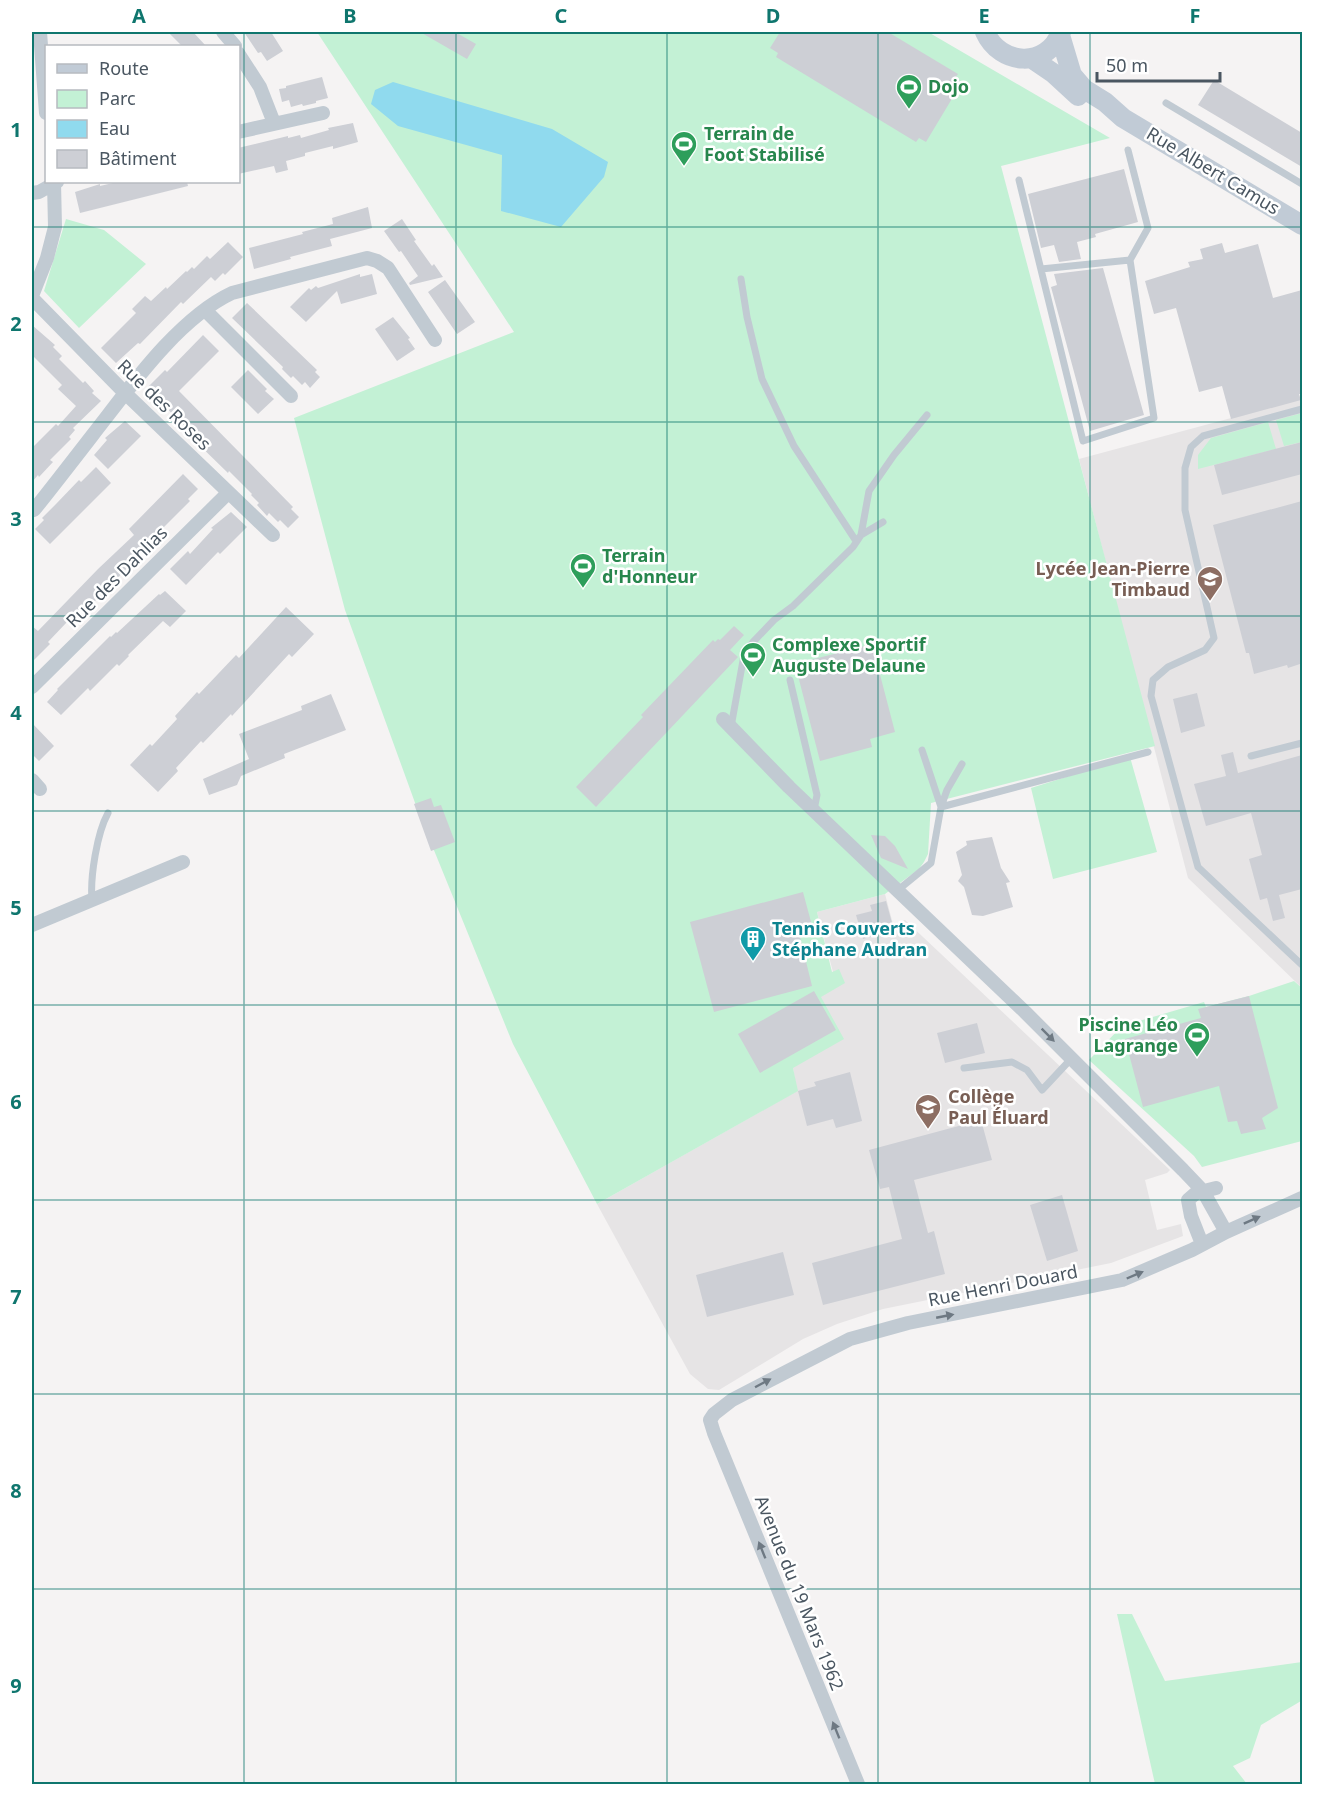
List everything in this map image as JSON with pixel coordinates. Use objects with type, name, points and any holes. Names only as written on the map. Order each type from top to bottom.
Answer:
[{"type":"main road","points":[[984,32],[995,48],[1005,55],[1018,58],[1031,58],[1048,50],[1060,33]]},
{"type":"main road","name":"Rue Albert Camus","points":[[1060,33],[1072,75],[1084,89],[1123,118],[1302,225]]},
{"type":"main road","name":"Rue Albert Camus","points":[[1031,58],[1099,110],[1123,118]]},
{"type":"street","points":[[40,32],[45,100]]},
{"type":"street","points":[[223,32],[234,45]]},
{"type":"street","points":[[240,56],[260,87],[274,123]]},
{"type":"street","points":[[240,132],[323,113]]},
{"type":"street","points":[[32,193],[39,192],[53,183]]},
{"type":"street","points":[[32,297],[47,258],[55,227],[55,183]]},
{"type":"street","points":[[34,510],[125,393],[158,355],[189,322],[232,293],[367,258],[388,268],[435,340]]},
{"type":"street","name":"Rue des Roses","points":[[32,297],[125,393],[273,535]]},
{"type":"street","points":[[204,310],[291,396]]},
{"type":"street","name":"Rue des Dahlias","points":[[32,687],[228,493]]},
{"type":"street","points":[[727,723],[1071,1059],[1210,1190],[1226,1232]]},
{"type":"street","points":[[32,925],[183,862]]},
{"type":"street","points":[[1202,1244],[1191,1216],[1188,1200],[1192,1195],[1210,1190]]},
{"type":"street","name":"Rue Henri Douard","points":[[714,1414],[732,1400],[850,1339],[908,1323],[1122,1280],[1302,1198]]},
{"type":"street","name":"Avenue du 19 Mars 1962","points":[[714,1414],[710,1420],[714,1433],[858,1785]]},
{"type":"lane","points":[[1166,103],[1302,184]]},
{"type":"lane","points":[[1018,180],[1083,441],[1154,418],[1130,260],[1148,228],[1128,150]]},
{"type":"lane","points":[[1041,269],[1130,260]]},
{"type":"lane","points":[[741,279],[747,317],[762,379],[794,446],[859,538]]},
{"type":"lane","points":[[1302,409],[1203,436],[1191,447],[1185,468],[1185,510],[1214,638],[1204,650],[1167,667],[1153,680],[1151,696],[1198,867],[1302,965]]},
{"type":"lane","points":[[859,538],[868,491],[927,415]]},
{"type":"lane","points":[[727,723],[744,655],[748,649],[774,620],[792,606],[859,538],[883,522]]},
{"type":"lane","points":[[790,680],[817,795],[814,810]]},
{"type":"lane","points":[[1251,756],[1302,743]]},
{"type":"lane","points":[[922,750],[941,807]]},
{"type":"lane","points":[[941,807],[1148,752]]},
{"type":"lane","points":[[898,890],[931,862],[941,807],[947,790],[962,764]]},
{"type":"lane","points":[[92,900],[91,885],[102,825],[108,813]]},
{"type":"lane","points":[[964,1068],[1012,1062],[1027,1070],[1042,1090],[1071,1059]]},
{"type":"shaded area","name":"Lycée Jean-Pierre Timbaud","points":[[1302,399],[1302,988],[1188,878],[1079,459]]},
{"type":"shaded area","name":"Collège Paul Éluard","points":[[885,894],[893,924],[905,920],[1170,1170],[1145,1180],[1157,1230],[1181,1224],[1183,1236],[1111,1263],[883,1309],[837,1324],[803,1339],[719,1390],[708,1389],[690,1374],[597,1204],[797,1091],[793,1068],[833,972],[817,912]]},
{"type":"green space","name":"Complexe Sportif Auguste Delaune","points":[[317,32],[928,32],[1110,138],[1001,166],[1155,746],[931,803],[928,854],[919,869],[885,894],[817,912],[832,972],[839,969],[845,983],[821,997],[844,1039],[793,1068],[798,1091],[597,1204],[513,1044],[418,811],[345,610],[294,418],[514,332]]},
{"type":"green space","points":[[66,219],[104,230],[146,264],[79,328],[44,291]]},
{"type":"green space","points":[[1302,413],[1302,442],[1284,446],[1276,420]]},
{"type":"green space","points":[[1268,422],[1276,449],[1198,469],[1198,455],[1211,438]]},
{"type":"green space","points":[[1130,757],[1157,852],[1053,879],[1031,788]]},
{"type":"green space","points":[[1294,981],[1302,988],[1302,1141],[1202,1167],[1194,1156],[1089,1060],[1122,1026],[1204,1002],[1206,1007],[1249,996]]},
{"type":"green space","points":[[1117,1614],[1132,1614],[1165,1681],[1302,1662],[1301,1701],[1261,1725],[1250,1758],[1233,1766],[1247,1784],[1155,1784]]},
{"type":"water","points":[[393,82],[552,129],[608,162],[604,177],[561,227],[501,211],[502,155],[398,126],[371,104],[375,90]]},
{"type":"building","points":[[168,32],[193,32],[205,45],[181,45]]},
{"type":"building","points":[[244,32],[271,32],[283,51],[267,61],[261,52],[258,53]]},
{"type":"building","points":[[420,32],[455,32],[476,44],[467,59]]},
{"type":"building","name":"Dojo","points":[[780,32],[888,32],[958,74],[955,78],[962,82],[926,142],[919,138],[916,142],[776,57],[778,53],[770,48]]},
{"type":"building","points":[[322,77],[328,98],[303,106],[302,104],[291,107],[289,100],[282,102],[279,89]]},
{"type":"building","points":[[1214,80],[1302,133],[1302,167],[1198,105]]},
{"type":"building","points":[[353,123],[358,142],[305,153],[305,156],[286,161],[288,170],[276,173],[274,166],[240,174],[240,148],[288,136],[288,138],[300,135],[301,138],[329,130],[328,128]]},
{"type":"building","points":[[1124,169],[1138,222],[1095,234],[1096,237],[1077,242],[1081,259],[1059,262],[1054,245],[1041,248],[1028,194]]},
{"type":"building","points":[[113,183],[187,183],[188,186],[80,213],[75,192],[100,184],[100,186]]},
{"type":"building","points":[[368,207],[372,228],[330,239],[332,246],[254,269],[249,248],[333,224],[332,218]]},
{"type":"building","points":[[402,219],[416,240],[414,241],[443,277],[410,285],[409,283],[418,276],[384,231]]},
{"type":"building","points":[[228,242],[243,257],[225,275],[223,273],[215,281],[211,277],[183,304],[181,302],[140,344],[138,343],[116,363],[101,348],[136,313],[132,309],[145,296],[151,301],[186,271],[192,267],[194,269],[207,256],[210,259]]},
{"type":"building","points":[[1222,243],[1225,253],[1258,244],[1273,298],[1302,290],[1302,394],[1299,394],[1301,400],[1231,419],[1222,386],[1199,392],[1176,308],[1154,314],[1145,281],[1190,267],[1188,262],[1203,259],[1200,249]]},
{"type":"building","points":[[1103,268],[1144,415],[1090,431],[1051,287],[1057,285],[1054,274]]},
{"type":"building","points":[[360,274],[360,277],[372,274],[377,294],[341,304],[337,291],[306,322],[290,307],[309,288],[311,290],[316,286],[318,288]]},
{"type":"building","points":[[445,280],[475,322],[457,334],[428,292]]},
{"type":"building","points":[[247,303],[317,370],[315,372],[320,377],[310,388],[305,382],[302,385],[293,376],[291,378],[282,369],[283,367],[232,318]]},
{"type":"building","points":[[393,317],[410,338],[408,339],[415,349],[397,361],[375,329]]},
{"type":"building","points":[[32,325],[55,345],[53,347],[62,356],[59,359],[83,383],[85,381],[94,391],[92,393],[101,401],[73,428],[75,430],[69,437],[71,439],[50,460],[53,462],[32,482],[32,448],[56,424],[58,426],[76,406],[58,389],[62,385],[32,355]]},
{"type":"building","points":[[203,335],[219,351],[179,391],[293,507],[291,509],[299,517],[288,528],[269,513],[267,516],[257,505],[259,503],[252,494],[189,435],[191,433],[147,388],[165,370],[167,372]]},
{"type":"building","points":[[248,370],[274,399],[258,414],[231,387]]},
{"type":"building","points":[[125,421],[141,436],[108,469],[94,455],[107,440],[105,438]]},
{"type":"building","points":[[1302,442],[1302,474],[1222,495],[1214,465]]},
{"type":"building","points":[[96,467],[111,483],[50,544],[35,529],[44,520],[42,518],[79,480],[81,482]]},
{"type":"building","points":[[183,474],[198,489],[188,499],[190,501],[131,557],[133,559],[128,564],[129,566],[104,595],[76,620],[69,624],[67,622],[32,662],[32,626],[38,631],[134,535],[129,529]]},
{"type":"building","points":[[1302,501],[1302,661],[1288,668],[1287,665],[1254,674],[1249,653],[1246,653],[1213,525]]},
{"type":"building","points":[[231,512],[247,527],[220,554],[218,552],[186,585],[170,569],[188,551],[190,554],[213,529],[211,528]]},
{"type":"building","points":[[165,591],[186,611],[170,627],[163,621],[119,666],[117,664],[90,691],[88,688],[61,715],[47,702],[110,636],[117,633]]},
{"type":"building","points":[[286,607],[314,634],[292,657],[289,654],[232,716],[231,714],[203,743],[201,741],[158,792],[130,765],[150,744],[152,746],[177,719],[175,716],[197,692],[199,694],[236,655],[239,658]]},
{"type":"building","points":[[734,626],[744,635],[730,650],[738,657],[596,807],[576,787],[713,640],[715,642],[720,640]]},
{"type":"building","points":[[872,644],[895,732],[870,739],[872,747],[820,761],[795,664]]},
{"type":"building","points":[[1197,693],[1205,726],[1181,733],[1173,699]]},
{"type":"building","points":[[331,694],[346,730],[284,754],[285,758],[241,776],[237,785],[209,795],[203,779],[249,759],[239,734],[302,710],[301,706]]},
{"type":"building","points":[[32,723],[54,746],[39,761],[32,754]]},
{"type":"building","points":[[1233,752],[1238,773],[1302,755],[1302,889],[1279,895],[1285,918],[1273,921],[1267,898],[1260,900],[1249,859],[1262,855],[1251,813],[1206,826],[1194,784],[1226,776],[1221,755]]},
{"type":"building","points":[[431,798],[434,807],[441,805],[455,842],[431,851],[414,804]]},
{"type":"building","points":[[871,835],[885,836],[895,846],[908,869],[881,858]]},
{"type":"building","points":[[992,837],[1001,868],[1010,882],[1006,883],[1013,907],[983,916],[972,915],[964,887],[958,881],[962,875],[956,852],[967,845],[966,841]]},
{"type":"building","name":"Tennis Couverts Stéphane Audran","points":[[803,892],[814,933],[800,937],[812,986],[714,1012],[690,922]]},
{"type":"building","points":[[886,901],[894,930],[863,939],[856,915],[872,911],[870,905]]},
{"type":"building","points":[[814,991],[836,1030],[760,1073],[738,1034]]},
{"type":"building","name":"Piscine Léo Lagrange","points":[[1249,996],[1278,1108],[1262,1118],[1266,1129],[1241,1134],[1237,1121],[1228,1122],[1219,1086],[1143,1107],[1125,1039],[1201,1018],[1198,1009]]},
{"type":"building","points":[[977,1023],[985,1053],[945,1063],[937,1033]]},
{"type":"building","points":[[850,1072],[862,1121],[836,1128],[833,1119],[807,1126],[798,1091],[816,1086],[814,1082]]},
{"type":"building","points":[[981,1120],[992,1160],[914,1180],[928,1233],[934,1231],[945,1274],[823,1305],[812,1263],[902,1239],[889,1187],[880,1189],[869,1150]]},
{"type":"building","points":[[1062,1195],[1078,1251],[1047,1261],[1030,1205]]},
{"type":"building","points":[[783,1252],[794,1295],[707,1317],[696,1275]]},
{"type":"place","name":"Dojo","points":[[909,110]]},
{"type":"place","name":"Terrain de Foot Stabilisé","points":[[684,167]]},
{"type":"place","name":"Terrain d'Honneur","points":[[583,589]]},
{"type":"place","name":"Lycée Jean-Pierre Timbaud","points":[[1210,602]]},
{"type":"place","name":"Complexe Sportif Auguste Delaune","points":[[753,678]]},
{"type":"place","name":"Tennis Couverts Stéphane Audran","points":[[753,962]]},
{"type":"place","name":"Piscine Léo Lagrange","points":[[1197,1058]]},
{"type":"place","name":"Collège Paul Éluard","points":[[928,1130]]}]
